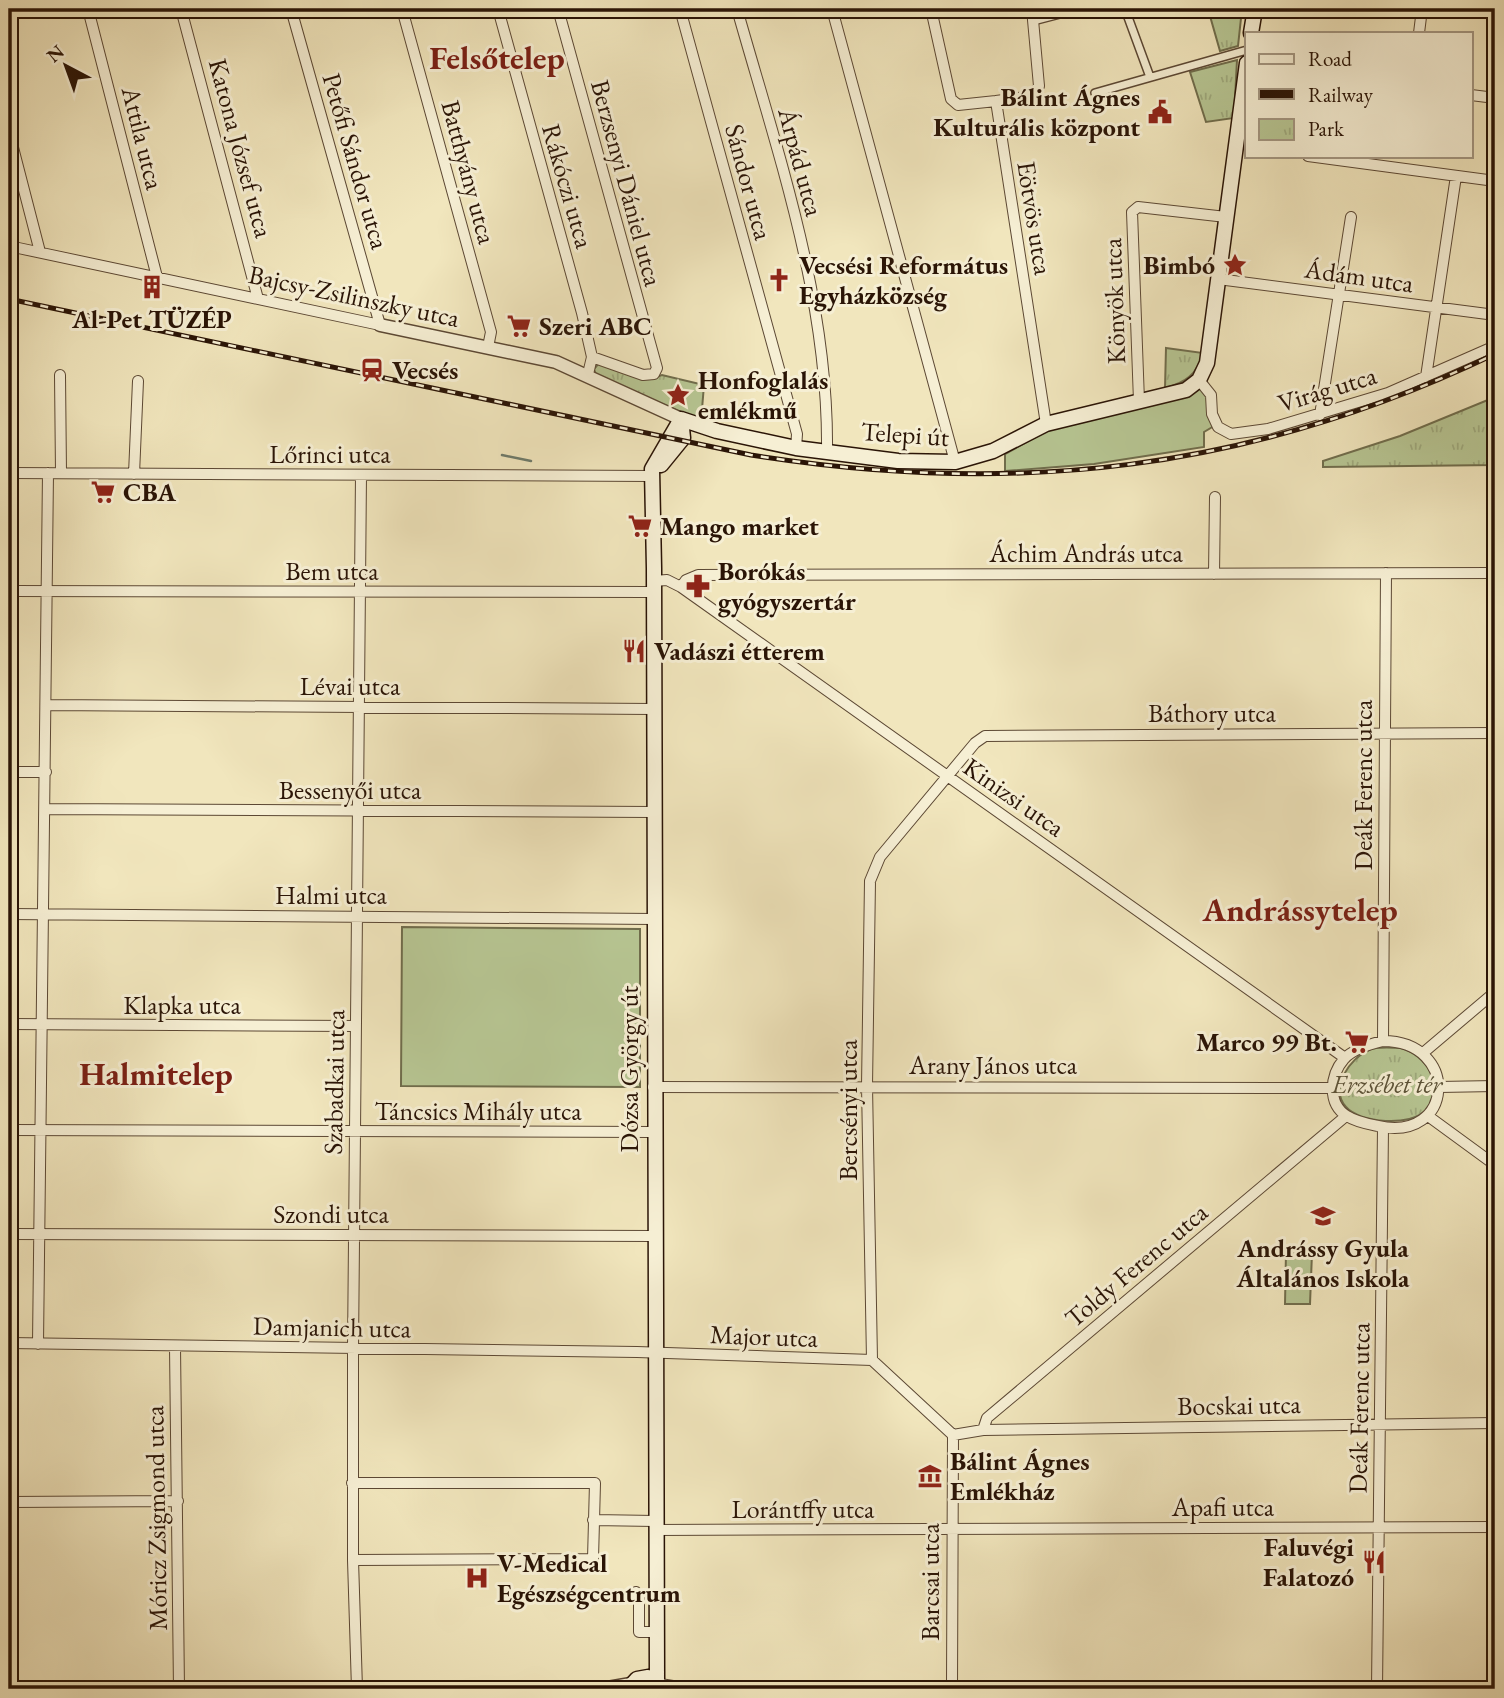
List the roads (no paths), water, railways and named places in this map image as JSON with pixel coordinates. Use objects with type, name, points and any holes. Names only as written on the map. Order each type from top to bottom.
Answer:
[{"type":"main road","points":[[1251,32],[1255,9]]},
{"type":"main road","points":[[1199,380],[1210,348],[1226,217],[1241,147],[1245,92]]},
{"type":"main road","name":"Telepi út","points":[[681,419],[717,431],[796,448],[898,461],[955,463],[993,451],[1046,424],[1177,393],[1199,380]]},
{"type":"main road","points":[[681,419],[683,438],[717,431]]},
{"type":"main road","name":"Dózsa György út","points":[[660,1685],[656,1636],[655,1525],[654,587],[651,476],[658,454],[681,419]]},
{"type":"main road","name":"Dózsa György út","points":[[653,506],[660,468],[683,438]]},
{"type":"main road","name":"Dózsa György út","points":[[633,1683],[656,1636]]},
{"type":"main road","points":[[633,1683],[660,1685]]},
{"type":"street","name":"Attila utca","points":[[88,9],[157,277]]},
{"type":"street","name":"Katona József utca","points":[[181,9],[258,299]]},
{"type":"street","name":"Petőfi Sándor utca","points":[[291,9],[380,324]]},
{"type":"street","name":"Batthyány utca","points":[[402,9],[491,331],[488,347]]},
{"type":"street","name":"Rákóczi utca","points":[[498,9],[592,357],[588,374]]},
{"type":"street","name":"Berzsenyi Dániel utca","points":[[558,9],[657,368],[654,374],[643,375],[592,357]]},
{"type":"street","name":"Sándor utca","points":[[680,9],[793,421],[796,448]]},
{"type":"street","name":"Árpád utca","points":[[737,9],[801,239],[820,322],[828,415],[827,452]]},
{"type":"street","points":[[832,9],[955,463]]},
{"type":"street","points":[[931,9],[951,99],[958,104],[996,101],[1037,92],[1040,86],[1032,9]]},
{"type":"street","points":[[1033,21],[1079,9]]},
{"type":"street","points":[[1125,9],[1150,77]]},
{"type":"street","points":[[1419,32],[1422,9]]},
{"type":"street","points":[[1096,93],[1245,51]]},
{"type":"street","points":[[1472,95],[1495,99]]},
{"type":"street","name":"Eötvös utca","points":[[996,101],[1046,424]]},
{"type":"street","points":[[9,132],[40,253]]},
{"type":"street","points":[[1322,158],[1495,181]]},
{"type":"street","points":[[1400,169],[1402,158]]},
{"type":"street","points":[[1426,377],[1456,176]]},
{"type":"street","name":"Könyök utca","points":[[1139,401],[1132,212],[1138,207],[1226,217]]},
{"type":"street","points":[[1320,415],[1351,217]]},
{"type":"street","name":"Bajcsy-Zsilinszky utca","points":[[9,246],[556,362],[588,374],[681,419]]},
{"type":"street","name":"Ádám utca","points":[[1218,279],[1495,315]]},
{"type":"street","name":"Virág utca","points":[[1199,380],[1211,395],[1212,414],[1226,434],[1268,429],[1320,415],[1426,377],[1495,346]]},
{"type":"street","points":[[60,375],[61,473]]},
{"type":"street","points":[[134,474],[138,381]]},
{"type":"street","name":"Lőrinci utca","points":[[9,473],[651,476]]},
{"type":"street","points":[[38,1344],[42,1234],[48,473]]},
{"type":"street","name":"Szabadkai utca","points":[[357,1689],[352,1483],[361,475]]},
{"type":"street","points":[[1213,574],[1215,497]]},
{"type":"street","name":"Deák Ferenc utca","points":[[1383,1041],[1386,573]]},
{"type":"street","name":"Áchim András utca","points":[[681,587],[686,580],[698,575],[1495,573]]},
{"type":"street","name":"Kinizsi utca","points":[[654,587],[667,580],[681,587],[1345,1058]]},
{"type":"street","name":"Bem utca","points":[[9,591],[360,592],[654,587]]},
{"type":"street","name":"Lévai utca","points":[[47,705],[654,709]]},
{"type":"street","name":"Báthory utca","points":[[947,776],[979,738],[992,735],[1495,733]]},
{"type":"street","points":[[9,772],[46,772]]},
{"type":"street","name":"Bercsényi utca","points":[[872,1360],[867,1086],[871,872],[880,857],[947,776]]},
{"type":"street","name":"Bessenyői utca","points":[[46,809],[654,812]]},
{"type":"street","name":"Halmi utca","points":[[9,914],[654,919]]},
{"type":"street","points":[[1423,1053],[1495,992]]},
{"type":"street","name":"Klapka utca","points":[[9,1024],[356,1027]]},
{"type":"street","points":[[1383,1041],[1407,1042],[1423,1053],[1434,1068],[1439,1087],[1436,1102],[1428,1116],[1413,1127],[1382,1127],[1346,1116],[1338,1107],[1332,1088],[1335,1073],[1345,1058],[1383,1041]]},
{"type":"street","points":[[1439,1087],[1495,1086]]},
{"type":"street","name":"Arany János utca","points":[[653,1087],[1332,1088]]},
{"type":"street","name":"Toldy Ferenc utca","points":[[983,1430],[987,1418],[1346,1116]]},
{"type":"street","points":[[1428,1116],[1495,1165]]},
{"type":"street","name":"Deák Ferenc utca","points":[[1377,1689],[1382,1127]]},
{"type":"street","name":"Táncsics Mihály utca","points":[[9,1129],[654,1132]]},
{"type":"street","name":"Szondi utca","points":[[9,1234],[654,1236]]},
{"type":"street","name":"Damjanich utca","points":[[9,1343],[654,1353]]},
{"type":"street","name":"Móricz Zsigmond utca","points":[[175,1347],[178,1689]]},
{"type":"street","name":"Major utca","points":[[654,1353],[872,1360]]},
{"type":"street","points":[[872,1360],[953,1435],[983,1430]]},
{"type":"street","name":"Bocskai utca","points":[[983,1430],[1495,1423]]},
{"type":"street","name":"Barcsai utca","points":[[952,1687],[953,1435]]},
{"type":"street","points":[[352,1483],[595,1483],[593,1559],[353,1560]]},
{"type":"street","points":[[9,1502],[178,1501]]},
{"type":"street","name":"Lorántffy utca","points":[[593,1520],[655,1525],[951,1530]]},
{"type":"street","name":"Apafi utca","points":[[951,1530],[1495,1527]]},
{"type":"street","points":[[636,1592],[639,1596],[639,1632],[656,1636]]},
{"type":"street","points":[[602,1689],[633,1683]]},
{"type":"street","points":[[660,1685],[692,1689]]},
{"type":"street","points":[[730,1689],[1495,1689]]},
{"type":"waterway","points":[[502,455],[531,461]]},
{"type":"railway","points":[[9,299],[751,455],[849,468],[945,473],[1039,472],[1131,464],[1223,448],[1313,425],[1404,394],[1495,354]]},
{"type":"place","name":"Bálint Ágnes Kulturális központ","points":[[1160,112]]},
{"type":"place","name":"Bimbó","points":[[1235,265]]},
{"type":"place","name":"Vecsési Református Egyházközség","points":[[779,280]]},
{"type":"place","name":"Al-Pet TÜZÉP","points":[[152,287]]},
{"type":"place","name":"Szeri ABC","points":[[519,326]]},
{"type":"place","name":"Vecsés","points":[[372,370]]},
{"type":"place","name":"Honfoglalás emlékmű","points":[[678,395]]},
{"type":"place","name":"CBA","points":[[103,492]]},
{"type":"place","name":"Mango market","points":[[640,526]]},
{"type":"place","name":"Borókás gyógyszertár","points":[[698,586]]},
{"type":"place","name":"Vadászi étterem","points":[[634,651]]},
{"type":"place","name":"Marco 99 Bt.","points":[[1357,1042]]},
{"type":"place","name":"Andrássy Gyula Általános Iskola","points":[[1323,1216]]},
{"type":"place","name":"Bálint Ágnes Emlékház","points":[[930,1476]]},
{"type":"place","name":"Faluvégi Falatozó","points":[[1374,1562]]},
{"type":"place","name":"V-Medical Egészségcentrum","points":[[477,1578]]},
{"type":"district","name":"Felsőtelep","points":[[497,57]]},
{"type":"district","name":"Andrássytelep","points":[[1300,909]]},
{"type":"district","name":"Halmitelep","points":[[156,1073]]},
{"type":"park label","name":"Erzsébet tér","points":[[1387,1084]]}]
